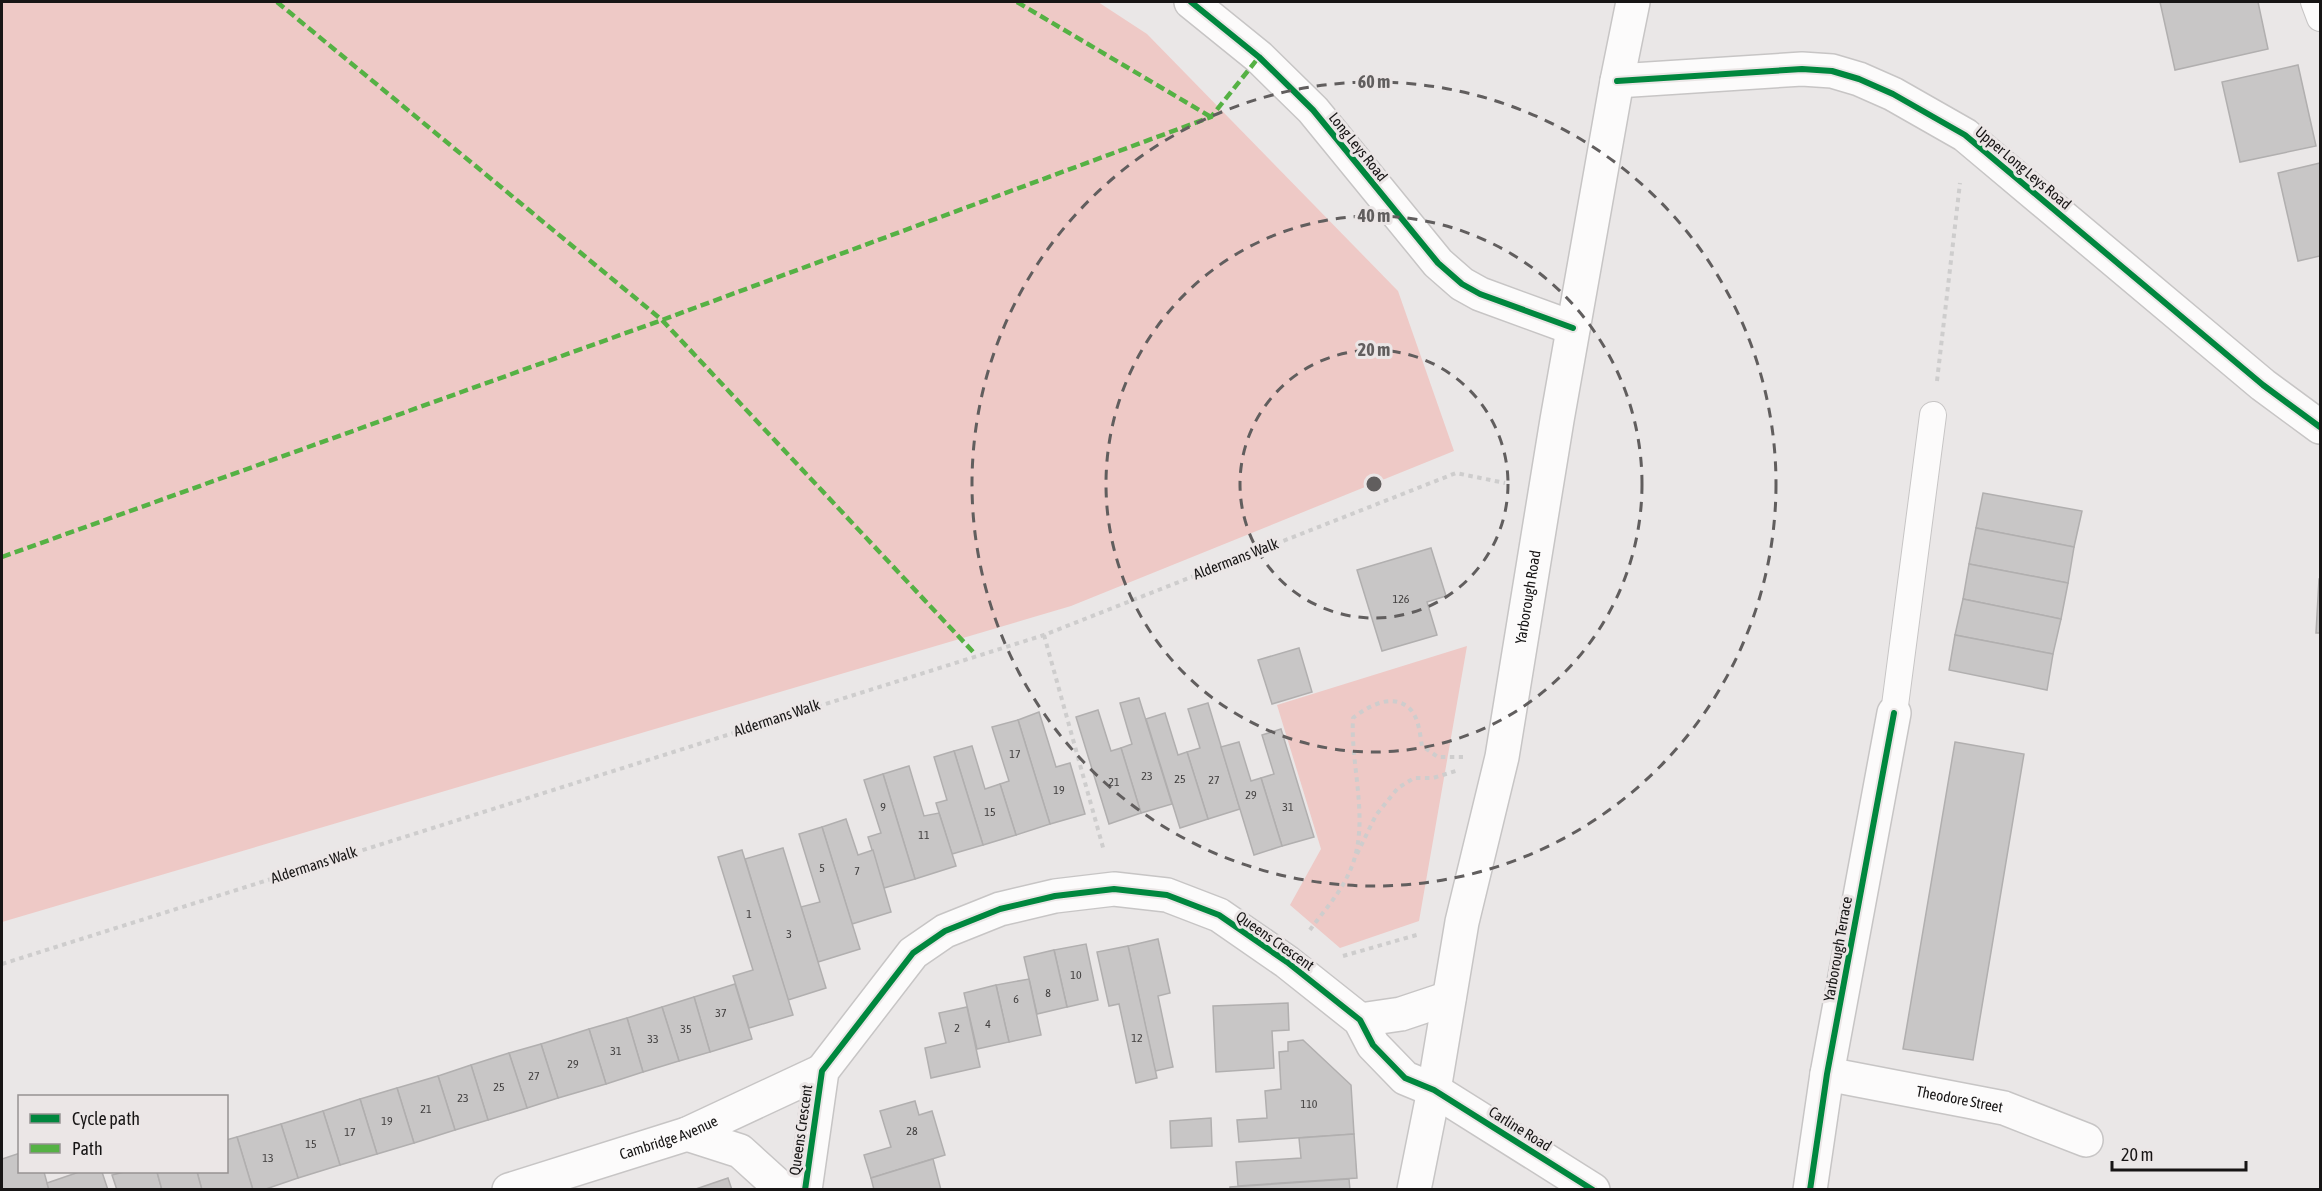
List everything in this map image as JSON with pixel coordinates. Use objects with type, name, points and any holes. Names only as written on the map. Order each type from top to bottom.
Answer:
[{"type":"street","name":"Long Leys Road","points":[[1191,2],[1260,57],[1313,110],[1438,263],[1462,284],[1480,294],[1573,328]]},
{"type":"street","name":"Yarborough Road","points":[[1414,1190],[1434,1090],[1462,922],[1502,757],[1573,328],[1633,2]]},
{"type":"street","name":"Upper Long Leys Road","points":[[1617,81],[1802,69],[1832,71],[1859,79],[1893,94],[1965,135],[2263,385],[2320,427]]},
{"type":"street","name":"Yarborough Terrace","points":[[1810,1190],[1827,1074],[1894,713]]},
{"type":"street","name":"Queens Crescent","points":[[805,1190],[822,1071],[913,953],[945,931],[1000,909],[1055,896],[1114,889],[1167,895],[1219,915],[1287,962],[1360,1020],[1373,1045],[1405,1078],[1434,1090]]},
{"type":"street","points":[[1360,1020],[1401,1014],[1449,998]]},
{"type":"street","name":"Cambridge Avenue","points":[[509,1190],[687,1134],[822,1071]]},
{"type":"street","name":"Theodore Street","points":[[1827,1074],[2004,1108],[2086,1140]]},
{"type":"street","name":"Carline Road","points":[[1434,1090],[1593,1190]]},
{"type":"street","points":[[687,1134],[740,1150],[783,1190]]},
{"type":"lane","points":[[2314,2],[2320,18]]},
{"type":"lane","points":[[1894,713],[1933,415]]},
{"type":"path","points":[[1933,415],[1965,135]]},
{"type":"path","points":[[1044,635],[1114,889]]},
{"type":"path","points":[[1354,860],[1359,835],[1359,794],[1355,774],[1353,718],[1367,706],[1381,702],[1401,703],[1412,710],[1420,730],[1422,746]]},
{"type":"path","points":[[1287,962],[1347,878],[1376,815],[1398,788],[1414,778]]},
{"type":"path","points":[[1316,984],[1341,956],[1462,922]]},
{"type":"shaded area","points":[[2,2],[1098,2],[1147,34],[1398,291],[1454,451],[1071,606],[2,922]]},
{"type":"shaded area","points":[[1467,646],[1419,921],[1340,948],[1290,905],[1321,849],[1277,705]]},
{"type":"building","points":[[2160,2],[2258,2],[2268,49],[2175,70]]},
{"type":"building","points":[[2298,65],[2316,146],[2240,162],[2222,82]]},
{"type":"building","points":[[2320,163],[2320,256],[2298,261],[2278,173]]},
{"type":"building","points":[[1983,493],[2082,511],[2074,547],[1976,528]]},
{"type":"building","points":[[1976,528],[2074,547],[2068,583],[1969,564]]},
{"type":"building","points":[[1431,548],[1446,596],[1427,602],[1437,635],[1382,651],[1357,570]]},
{"type":"building","points":[[1969,564],[2068,583],[2061,619],[1963,599]]},
{"type":"building","points":[[2319,579],[2320,633],[2316,633]]},
{"type":"building","points":[[1963,599],[2061,619],[2053,654],[1955,635]]},
{"type":"building","points":[[1955,635],[2053,654],[2047,690],[1949,670]]},
{"type":"building","points":[[1299,648],[1312,692],[1272,704],[1258,660]]},
{"type":"building","points":[[1139,698],[1172,804],[1141,813],[1121,748],[1132,744],[1120,703]]},
{"type":"building","points":[[1208,703],[1240,809],[1208,819],[1187,752],[1200,748],[1188,709]]},
{"type":"building","points":[[1098,710],[1111,751],[1121,748],[1141,813],[1109,824],[1076,717]]},
{"type":"building","points":[[1039,712],[1056,767],[1070,763],[1085,814],[1050,824],[1018,720]]},
{"type":"building","points":[[1165,713],[1178,755],[1187,752],[1208,819],[1180,828],[1146,719]]},
{"type":"building","points":[[1018,720],[1050,824],[1016,835],[1000,784],[1009,781],[992,727]]},
{"type":"building","points":[[1281,729],[1314,837],[1282,846],[1261,778],[1274,774],[1262,735]]},
{"type":"building","points":[[1239,742],[1251,781],[1261,778],[1282,846],[1254,855],[1221,747]]},
{"type":"building","points":[[1955,742],[2024,754],[1973,1060],[1903,1049]]},
{"type":"building","points":[[972,746],[985,789],[1000,784],[1016,835],[983,845],[954,751]]},
{"type":"building","points":[[954,751],[983,845],[952,854],[936,803],[947,800],[934,757]]},
{"type":"building","points":[[909,766],[924,816],[939,813],[956,866],[915,879],[883,774]]},
{"type":"building","points":[[883,774],[915,879],[884,888],[868,837],[881,833],[864,780]]},
{"type":"building","points":[[846,819],[858,855],[873,850],[891,912],[852,924],[822,827]]},
{"type":"building","points":[[822,827],[860,949],[818,962],[801,907],[820,902],[799,834]]},
{"type":"building","points":[[783,848],[826,988],[788,1000],[745,859]]},
{"type":"building","points":[[742,850],[793,1015],[749,1028],[733,976],[753,970],[718,857]]},
{"type":"building","points":[[1158,939],[1170,993],[1158,996],[1173,1067],[1155,1071],[1128,946]]},
{"type":"building","points":[[1086,944],[1098,1000],[1067,1007],[1054,950]]},
{"type":"building","points":[[1128,946],[1157,1078],[1136,1083],[1119,1004],[1109,1006],[1097,952]]},
{"type":"building","points":[[1054,950],[1067,1007],[1037,1014],[1024,957]]},
{"type":"building","points":[[1029,979],[1041,1035],[1009,1042],[996,985]]},
{"type":"building","points":[[735,984],[752,1039],[710,1052],[694,997]]},
{"type":"building","points":[[996,985],[1009,1042],[977,1049],[964,993]]},
{"type":"building","points":[[694,997],[710,1052],[679,1061],[662,1007]]},
{"type":"building","points":[[1288,1003],[1289,1030],[1272,1031],[1274,1068],[1216,1072],[1213,1006]]},
{"type":"building","points":[[662,1007],[679,1061],[643,1072],[627,1018]]},
{"type":"building","points":[[967,1007],[980,1067],[931,1078],[925,1048],[946,1043],[939,1013]]},
{"type":"building","points":[[627,1018],[643,1072],[606,1084],[589,1029]]},
{"type":"building","points":[[589,1029],[606,1084],[558,1098],[541,1044]]},
{"type":"building","points":[[1303,1040],[1351,1085],[1354,1134],[1239,1142],[1237,1120],[1267,1118],[1265,1091],[1281,1089],[1279,1052],[1288,1051],[1288,1042]]},
{"type":"building","points":[[541,1044],[558,1098],[527,1108],[509,1053]]},
{"type":"building","points":[[509,1053],[527,1108],[488,1120],[471,1065]]},
{"type":"building","points":[[471,1065],[488,1120],[455,1130],[438,1076]]},
{"type":"building","points":[[438,1076],[455,1130],[414,1143],[397,1088]]},
{"type":"building","points":[[397,1088],[414,1143],[377,1154],[360,1099]]},
{"type":"building","points":[[360,1099],[377,1154],[340,1165],[323,1111]]},
{"type":"building","points":[[915,1101],[919,1115],[932,1111],[945,1155],[871,1178],[864,1155],[891,1147],[880,1111]]},
{"type":"building","points":[[323,1111],[340,1165],[298,1178],[281,1124]]},
{"type":"building","points":[[1211,1118],[1212,1146],[1171,1148],[1170,1121]]},
{"type":"building","points":[[281,1124],[298,1178],[263,1190],[253,1190],[237,1137]]},
{"type":"building","points":[[1354,1134],[1357,1178],[1238,1186],[1236,1162],[1301,1158],[1299,1138]]},
{"type":"building","points":[[237,1137],[253,1190],[202,1190],[197,1173],[228,1173],[228,1139]]},
{"type":"building","points":[[18,1154],[18,1173],[44,1173],[49,1190],[2,1190],[2,1159]]},
{"type":"building","points":[[933,1159],[941,1190],[874,1190],[871,1178]]},
{"type":"building","points":[[76,1173],[102,1173],[108,1190],[49,1190],[47,1183]]},
{"type":"building","points":[[157,1173],[162,1190],[117,1190],[112,1175]]},
{"type":"building","points":[[157,1173],[197,1173],[202,1190],[162,1190]]},
{"type":"building","points":[[728,1178],[732,1190],[693,1190]]},
{"type":"building","points":[[1349,1179],[1350,1190],[1230,1190],[1230,1187]]},
{"type":"marked path","points":[[277,2],[662,320],[976,655]]},
{"type":"marked path","points":[[1017,2],[1211,117]]},
{"type":"marked path","points":[[2,557],[662,320],[1211,117],[1259,57]]},
{"type":"cycle path","points":[[1191,2],[1259,57],[1313,110],[1438,263],[1462,284],[1480,294],[1573,328]]},
{"type":"cycle path","points":[[1617,81],[1802,69],[1832,71],[1859,79],[1893,94],[1965,135],[2263,385],[2320,427]]},
{"type":"cycle path","points":[[1810,1190],[1827,1074],[1894,713]]},
{"type":"cycle path","points":[[805,1190],[822,1071],[913,953],[945,931],[1000,909],[1055,896],[1114,889],[1167,895],[1219,915],[1287,962],[1360,1020],[1373,1045],[1405,1078],[1434,1090],[1593,1190]]}]
